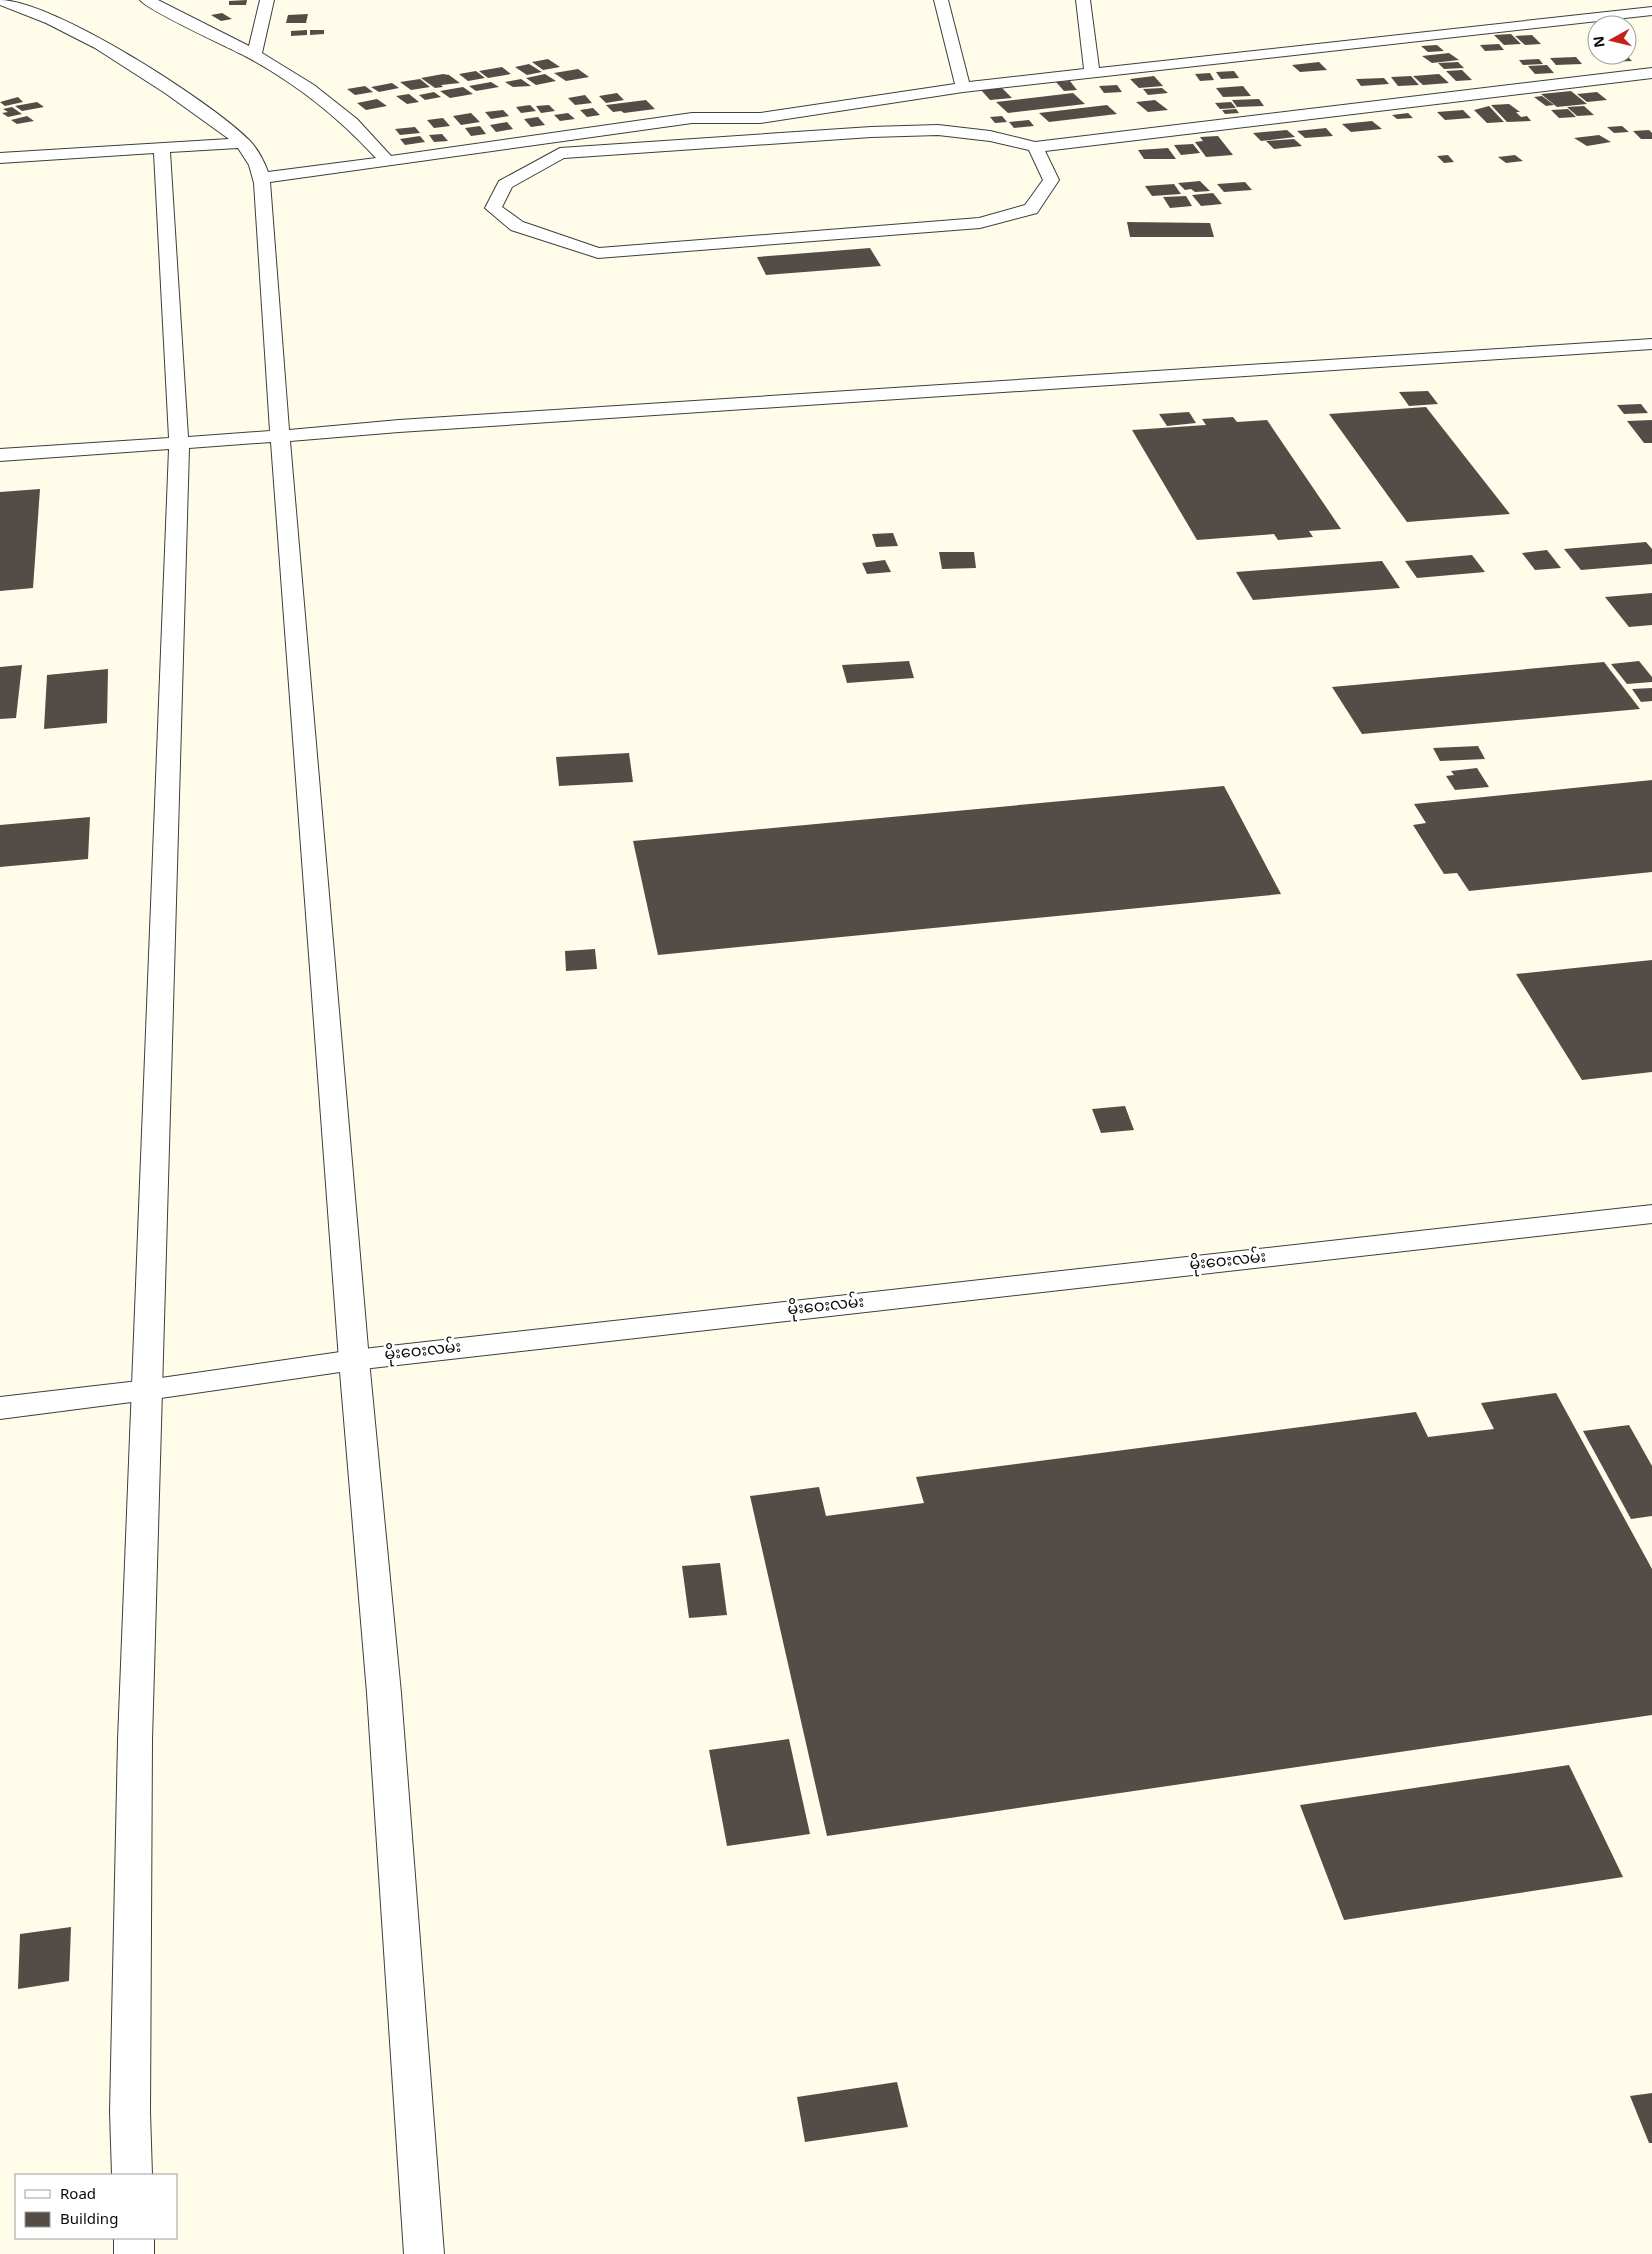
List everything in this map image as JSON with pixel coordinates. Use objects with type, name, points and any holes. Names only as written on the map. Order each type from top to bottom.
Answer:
[{"type":"street","points":[[0,0],[28,9],[69,27],[164,84],[243,143],[254,159],[260,178],[354,1360],[384,1693],[424,2254]]},
{"type":"street","points":[[147,0],[254,55],[309,88],[351,122],[388,162]]},
{"type":"street","points":[[254,55],[267,0]]},
{"type":"street","points":[[941,0],[963,87]]},
{"type":"street","points":[[1083,0],[1092,73]]},
{"type":"street","points":[[260,178],[388,162],[540,138],[599,132],[692,118],[760,118],[963,87],[1652,11]]},
{"type":"street","points":[[1036,147],[1051,180],[1031,209],[980,223],[598,253],[517,226],[493,208],[505,184],[560,153],[872,132],[938,130],[990,136],[1036,147],[1652,73]]},
{"type":"street","points":[[0,158],[243,143]]},
{"type":"street","points":[[132,2174],[130,2112],[135,1740],[178,442],[162,148]]},
{"type":"street","points":[[0,455],[178,442],[280,438],[399,426],[1652,344]]},
{"type":"street","name":"မိုးဝေးလမ်း","points":[[0,1408],[147,1390],[354,1360],[1652,1214]]},
{"type":"street","points":[[134,2239],[134,2254]]},
{"type":"building","points":[[247,0],[246,5],[229,5],[229,1]]},
{"type":"building","points":[[222,13],[232,19],[221,21],[211,15]]},
{"type":"building","points":[[308,14],[306,23],[286,23],[288,15]]},
{"type":"building","points":[[307,30],[307,35],[291,36],[291,31]]},
{"type":"building","points":[[310,30],[324,30],[324,34],[310,35]]},
{"type":"building","points":[[1511,34],[1521,44],[1504,45],[1494,35]]},
{"type":"building","points":[[1532,35],[1541,44],[1525,45],[1515,36]]},
{"type":"building","points":[[1499,44],[1504,50],[1485,51],[1480,45]]},
{"type":"building","points":[[1437,45],[1444,51],[1428,52],[1421,46]]},
{"type":"building","points":[[1449,53],[1459,60],[1432,63],[1422,56]]},
{"type":"building","points":[[1576,57],[1582,64],[1556,65],[1550,58]]},
{"type":"building","points":[[548,59],[560,67],[543,70],[532,62]]},
{"type":"building","points":[[1539,59],[1543,64],[1523,65],[1519,60]]},
{"type":"building","points":[[1319,62],[1327,70],[1300,72],[1292,65]]},
{"type":"building","points":[[1458,62],[1464,68],[1444,69],[1438,63]]},
{"type":"building","points":[[529,64],[542,72],[527,75],[515,67]]},
{"type":"building","points":[[1547,65],[1554,73],[1535,74],[1528,66]]},
{"type":"building","points":[[502,67],[511,74],[488,78],[479,71]]},
{"type":"building","points":[[578,69],[589,77],[566,81],[554,73]]},
{"type":"building","points":[[1462,70],[1472,80],[1456,81],[1446,71]]},
{"type":"building","points":[[476,71],[485,78],[468,81],[459,74]]},
{"type":"building","points":[[1234,71],[1239,78],[1221,79],[1216,72]]},
{"type":"building","points":[[1210,73],[1214,80],[1200,81],[1195,74]]},
{"type":"building","points":[[443,74],[449,75],[460,83],[441,85],[443,87],[435,88],[421,78]]},
{"type":"building","points":[[545,74],[556,81],[536,85],[526,78]]},
{"type":"building","points":[[1439,74],[1449,83],[1423,85],[1413,76]]},
{"type":"building","points":[[1154,76],[1163,86],[1139,88],[1130,79]]},
{"type":"building","points":[[1411,76],[1419,85],[1398,86],[1391,77]]},
{"type":"building","points":[[1384,78],[1389,84],[1361,86],[1356,79]]},
{"type":"building","points":[[420,79],[430,87],[411,90],[400,82]]},
{"type":"building","points":[[521,79],[531,86],[513,87],[505,82]]},
{"type":"building","points":[[1070,81],[1077,90],[1064,91],[1056,82]]},
{"type":"building","points":[[491,82],[499,87],[476,91],[469,86]]},
{"type":"building","points":[[392,83],[399,88],[379,92],[371,87]]},
{"type":"building","points":[[1117,85],[1122,92],[1104,93],[1099,86]]},
{"type":"building","points":[[365,86],[373,92],[355,95],[347,89]]},
{"type":"building","points":[[1243,86],[1251,96],[1223,97],[1216,88]]},
{"type":"building","points":[[463,87],[473,94],[450,98],[440,91]]},
{"type":"building","points":[[1002,88],[1012,98],[990,100],[981,90]]},
{"type":"building","points":[[1162,88],[1168,93],[1148,95],[1143,89]]},
{"type":"building","points":[[1571,91],[1587,104],[1557,107],[1541,94]]},
{"type":"building","points":[[434,92],[441,97],[425,100],[419,95]]},
{"type":"building","points":[[1597,92],[1607,100],[1587,102],[1577,94]]},
{"type":"building","points":[[617,93],[624,100],[606,103],[599,96]]},
{"type":"building","points":[[1073,93],[1085,104],[1008,113],[996,102]]},
{"type":"building","points":[[409,94],[419,102],[407,104],[396,96]]},
{"type":"building","points":[[585,95],[592,103],[575,105],[568,98]]},
{"type":"building","points":[[1542,96],[1554,105],[1546,106],[1534,97]]},
{"type":"building","points":[[18,97],[23,102],[5,106],[0,102]]},
{"type":"building","points":[[377,99],[387,106],[366,110],[357,103]]},
{"type":"building","points":[[1259,99],[1264,106],[1237,107],[1232,100]]},
{"type":"building","points":[[646,100],[655,109],[624,113],[621,111],[613,112],[606,105]]},
{"type":"building","points":[[1155,100],[1168,110],[1148,112],[1136,102]]},
{"type":"building","points":[[37,102],[44,107],[22,111],[15,106]]},
{"type":"building","points":[[1231,102],[1236,108],[1220,109],[1215,103]]},
{"type":"building","points":[[1509,104],[1520,112],[1516,112],[1521,117],[1527,116],[1531,121],[1507,122],[1491,105]]},
{"type":"building","points":[[530,105],[536,111],[521,113],[516,107]]},
{"type":"building","points":[[549,105],[555,111],[541,113],[536,106]]},
{"type":"building","points":[[1107,105],[1117,114],[1049,122],[1039,113]]},
{"type":"building","points":[[1489,106],[1504,122],[1487,123],[1474,110]]},
{"type":"building","points":[[1584,106],[1594,115],[1577,116],[1567,107]]},
{"type":"building","points":[[12,107],[22,114],[8,117],[2,113],[8,112],[3,109]]},
{"type":"building","points":[[593,108],[600,115],[587,117],[580,110]]},
{"type":"building","points":[[1236,109],[1239,113],[1225,114],[1222,110]]},
{"type":"building","points":[[1568,109],[1576,117],[1559,118],[1551,110]]},
{"type":"building","points":[[503,110],[509,116],[491,119],[485,112]]},
{"type":"building","points":[[1463,110],[1471,118],[1445,120],[1437,112]]},
{"type":"building","points":[[471,113],[480,122],[461,125],[453,116]]},
{"type":"building","points":[[568,113],[575,119],[560,121],[554,115]]},
{"type":"building","points":[[1408,113],[1413,118],[1397,119],[1392,115]]},
{"type":"building","points":[[27,116],[34,121],[17,124],[11,120]]},
{"type":"building","points":[[1002,116],[1007,122],[995,123],[990,117]]},
{"type":"building","points":[[538,117],[545,125],[531,127],[524,119]]},
{"type":"building","points":[[443,118],[450,126],[434,128],[427,120]]},
{"type":"building","points":[[1029,120],[1034,126],[1014,128],[1009,122]]},
{"type":"building","points":[[1372,121],[1382,129],[1351,132],[1342,124]]},
{"type":"building","points":[[507,122],[513,129],[496,132],[490,125]]},
{"type":"building","points":[[480,126],[486,134],[471,136],[465,128]]},
{"type":"building","points":[[1622,126],[1629,132],[1614,133],[1607,127]]},
{"type":"building","points":[[415,127],[420,133],[400,135],[395,129]]},
{"type":"building","points":[[1326,128],[1333,136],[1305,138],[1297,131]]},
{"type":"building","points":[[1287,130],[1295,137],[1261,141],[1253,133]]},
{"type":"building","points":[[1649,130],[1652,133],[1652,139],[1641,139],[1633,131]]},
{"type":"building","points":[[442,134],[448,141],[434,142],[429,135]]},
{"type":"building","points":[[1599,135],[1611,142],[1587,146],[1574,138]]},
{"type":"building","points":[[420,136],[425,142],[405,145],[400,139]]},
{"type":"building","points":[[1218,136],[1233,155],[1206,157],[1195,142],[1203,141],[1200,137]]},
{"type":"building","points":[[1294,139],[1302,146],[1274,149],[1266,141]]},
{"type":"building","points":[[1193,144],[1200,153],[1181,155],[1174,145]]},
{"type":"building","points":[[1168,148],[1176,159],[1144,159],[1138,150]]},
{"type":"building","points":[[1448,155],[1454,162],[1444,163],[1437,156]]},
{"type":"building","points":[[1515,155],[1523,161],[1506,163],[1498,157]]},
{"type":"building","points":[[1200,181],[1210,191],[1195,192],[1191,189],[1185,190],[1178,183]]},
{"type":"building","points":[[1245,182],[1252,190],[1224,192],[1217,184]]},
{"type":"building","points":[[1174,184],[1181,194],[1152,196],[1145,186]]},
{"type":"building","points":[[1213,193],[1222,204],[1201,206],[1192,195]]},
{"type":"building","points":[[1186,196],[1192,206],[1170,208],[1163,197]]},
{"type":"building","points":[[1127,222],[1210,223],[1214,237],[1130,237]]},
{"type":"building","points":[[870,248],[881,266],[766,275],[757,257]]},
{"type":"building","points":[[1428,391],[1438,404],[1409,406],[1399,392]]},
{"type":"building","points":[[1641,404],[1648,413],[1624,414],[1617,405]]},
{"type":"building","points":[[1426,407],[1510,514],[1407,522],[1329,414]]},
{"type":"building","points":[[1189,412],[1196,423],[1167,426],[1159,414]]},
{"type":"building","points":[[1233,417],[1237,422],[1267,420],[1341,529],[1309,531],[1313,537],[1278,540],[1274,534],[1197,540],[1132,430],[1206,425],[1202,419]]},
{"type":"building","points":[[1652,420],[1652,443],[1644,443],[1627,421]]},
{"type":"building","points":[[40,489],[33,588],[0,591],[0,492]]},
{"type":"building","points":[[893,533],[898,546],[876,547],[872,534]]},
{"type":"building","points":[[1646,542],[1652,549],[1652,564],[1581,570],[1564,549]]},
{"type":"building","points":[[1547,550],[1561,568],[1535,570],[1522,553]]},
{"type":"building","points":[[939,552],[974,552],[976,568],[942,569]]},
{"type":"building","points":[[1472,555],[1485,572],[1417,578],[1405,561]]},
{"type":"building","points":[[885,560],[891,572],[867,574],[862,563]]},
{"type":"building","points":[[1382,561],[1400,588],[1253,600],[1236,572]]},
{"type":"building","points":[[1652,593],[1652,625],[1629,627],[1605,597]]},
{"type":"building","points":[[909,661],[914,678],[847,683],[842,665]]},
{"type":"building","points":[[1639,661],[1652,677],[1652,682],[1627,684],[1611,664]]},
{"type":"building","points":[[1604,662],[1640,709],[1362,734],[1332,687]]},
{"type":"building","points":[[22,665],[16,718],[0,719],[0,667]]},
{"type":"building","points":[[108,669],[107,723],[44,729],[47,675]]},
{"type":"building","points":[[1652,688],[1652,701],[1641,702],[1632,689]]},
{"type":"building","points":[[1478,746],[1485,759],[1440,761],[1433,748]]},
{"type":"building","points":[[629,753],[633,782],[559,786],[556,757]]},
{"type":"building","points":[[1477,768],[1489,787],[1455,790],[1446,776],[1454,775],[1451,771]]},
{"type":"building","points":[[1652,780],[1652,872],[1469,891],[1457,873],[1444,874],[1413,825],[1426,823],[1414,804]]},
{"type":"building","points":[[1224,786],[1281,894],[658,955],[633,841]]},
{"type":"building","points":[[90,817],[88,859],[0,867],[0,825]]},
{"type":"building","points":[[595,949],[597,969],[566,971],[565,951]]},
{"type":"building","points":[[1652,960],[1652,1072],[1582,1080],[1516,974]]},
{"type":"building","points":[[1125,1106],[1134,1130],[1101,1133],[1092,1109]]},
{"type":"building","points":[[1556,1393],[1652,1569],[1652,1715],[827,1836],[750,1496],[819,1487],[826,1516],[924,1503],[916,1477],[1416,1412],[1428,1437],[1494,1429],[1481,1403]]},
{"type":"building","points":[[1629,1425],[1652,1466],[1652,1516],[1631,1519],[1583,1431]]},
{"type":"building","points":[[720,1563],[727,1615],[689,1618],[682,1566]]},
{"type":"building","points":[[789,1739],[810,1834],[727,1846],[709,1750]]},
{"type":"building","points":[[1569,1765],[1623,1877],[1344,1920],[1300,1805]]},
{"type":"building","points":[[71,1927],[69,1981],[18,1989],[20,1934]]},
{"type":"building","points":[[897,2082],[908,2127],[805,2142],[797,2097]]},
{"type":"building","points":[[1652,2093],[1652,2143],[1649,2143],[1630,2096]]}]
